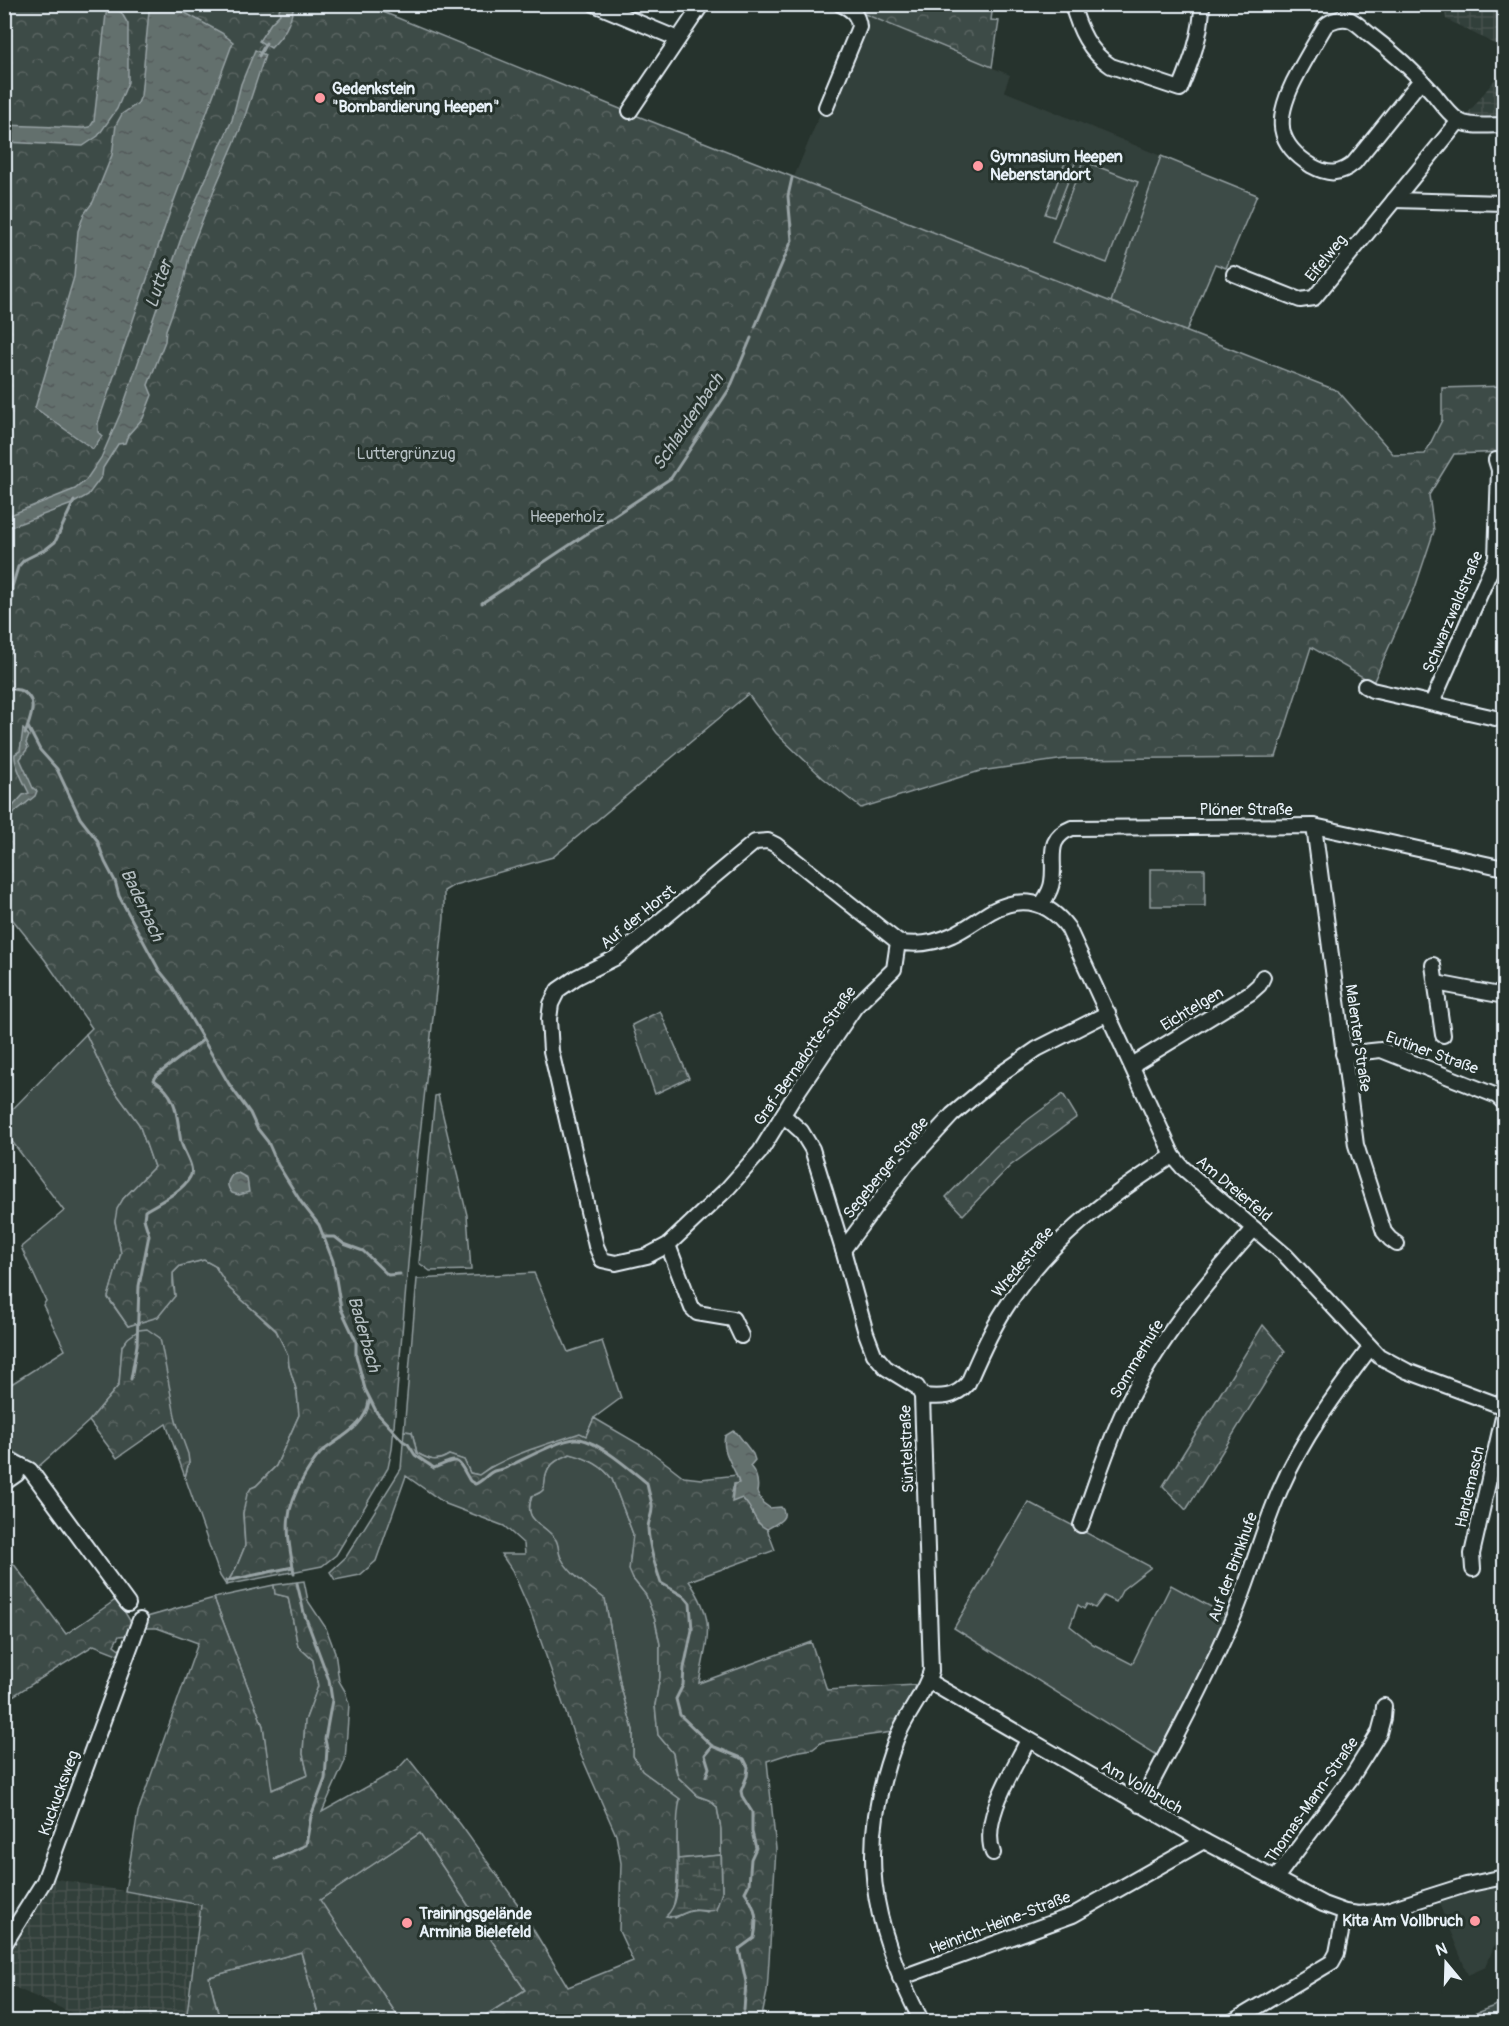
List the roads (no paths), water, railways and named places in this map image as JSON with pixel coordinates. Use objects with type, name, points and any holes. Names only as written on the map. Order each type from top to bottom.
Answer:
[{"type":"street","points":[[594,4],[678,39]]},
{"type":"street","points":[[630,111],[702,4]]},
{"type":"street","points":[[826,107],[859,27],[858,19],[853,12],[840,4]]},
{"type":"street","points":[[1072,4],[1077,23],[1089,47],[1103,61],[1111,66],[1180,89],[1198,39],[1203,4]]},
{"type":"street","points":[[1421,80],[1347,170],[1332,173],[1317,168],[1296,153],[1283,136],[1281,121],[1284,103],[1305,60],[1325,26],[1329,22],[1343,19],[1352,21],[1394,53],[1421,80],[1459,121],[1467,124],[1504,125]]},
{"type":"street","name":"Eifelweg","points":[[1234,274],[1300,300],[1314,298],[1459,121]]},
{"type":"street","points":[[1394,200],[1504,203]]},
{"type":"street","name":"Schwarzwaldstraße","points":[[1432,703],[1500,558],[1496,460]]},
{"type":"street","points":[[1365,686],[1372,690],[1504,720]]},
{"type":"street","name":"Plöner Straße","points":[[1042,904],[1052,886],[1055,842],[1058,836],[1072,828],[1314,826],[1504,868]]},
{"type":"street","name":"Malenter Straße","points":[[1314,826],[1358,1154],[1384,1232],[1396,1244]]},
{"type":"street","name":"Auf der Horst","points":[[602,1260],[596,1246],[551,1051],[549,1033],[551,1004],[558,990],[577,977],[617,957],[755,842],[768,841],[776,845],[898,942]]},
{"type":"street","points":[[898,942],[907,944],[934,942],[954,935],[999,908],[1020,903],[1042,904]]},
{"type":"street","name":"Am Dreierfeld","points":[[1042,904],[1053,911],[1068,928],[1173,1156],[1195,1179],[1302,1273],[1370,1348],[1390,1364],[1504,1407]]},
{"type":"street","name":"Graf-Bernadotte-Straße","points":[[602,1260],[616,1263],[647,1256],[668,1245],[749,1166],[855,1007],[894,969],[898,942]]},
{"type":"street","points":[[1433,965],[1443,1035]]},
{"type":"street","name":"Eichtelgen","points":[[1132,1065],[1250,993],[1259,985],[1263,977]]},
{"type":"street","points":[[1436,983],[1504,996]]},
{"type":"street","name":"Segeberger Straße","points":[[843,1250],[905,1166],[952,1114],[1002,1073],[1037,1049],[1108,1013]]},
{"type":"street","name":"Eutiner Straße","points":[[1344,1054],[1381,1050],[1497,1096],[1504,1103]]},
{"type":"street","name":"Süntelstraße","points":[[783,1114],[801,1131],[812,1149],[874,1354],[886,1368],[917,1387],[922,1396],[932,1660],[928,1681]]},
{"type":"street","name":"Wredestraße","points":[[922,1396],[938,1398],[960,1391],[968,1383],[1005,1309],[1040,1262],[1098,1206],[1173,1156]]},
{"type":"street","name":"Sommerhufe","points":[[1081,1525],[1108,1446],[1126,1406],[1174,1328],[1205,1286],[1254,1229]]},
{"type":"street","points":[[668,1245],[692,1308],[702,1315],[733,1319],[741,1335]]},
{"type":"street","name":"Auf der Brinkhufe","points":[[1140,1805],[1211,1667],[1234,1616],[1263,1534],[1305,1440],[1329,1402],[1370,1348]]},
{"type":"street","name":"Hardemasch","points":[[1473,1569],[1472,1554],[1504,1413]]},
{"type":"street","points":[[4,1482],[17,1474],[17,1469],[8,1459]]},
{"type":"street","points":[[8,1459],[30,1470],[128,1604]]},
{"type":"street","name":"Kuckucksweg","points":[[4,1945],[44,1881],[126,1644],[140,1620]]},
{"type":"street","points":[[922,2022],[900,1978],[881,1926],[873,1878],[874,1827],[882,1782],[898,1734],[928,1681]]},
{"type":"street","name":"Am Vollbruch","points":[[928,1681],[1204,1841],[1323,1904],[1345,1912],[1359,1914],[1384,1911],[1455,1888],[1504,1877]]},
{"type":"street","name":"Thomas-Mann-Straße","points":[[1276,1878],[1351,1778],[1379,1733],[1384,1706]]},
{"type":"street","points":[[993,1853],[990,1844],[992,1820],[1000,1797],[1028,1740]]},
{"type":"street","name":"Heinrich-Heine-Straße","points":[[900,1978],[1073,1915],[1204,1841]]},
{"type":"street","points":[[1232,2022],[1332,1962],[1337,1953],[1345,1912]]},
{"type":"water","points":[[93,5],[116,5],[117,11],[121,12],[128,24],[128,82],[117,109],[98,136],[83,146],[5,142],[5,125],[83,128],[90,127],[94,121],[108,7],[99,9]]},
{"type":"water","points":[[152,5],[171,5],[222,33],[233,42],[172,206],[98,423],[98,432],[102,436],[93,449],[35,408],[74,277],[78,231],[84,214],[93,202],[112,155],[116,125],[122,114],[138,103],[141,96],[149,11]]},
{"type":"water","points":[[281,5],[294,5],[286,28],[271,48],[259,41],[280,14]]},
{"type":"water","points":[[255,50],[265,55],[242,125],[190,252],[184,281],[148,385],[152,395],[143,418],[128,435],[125,443],[118,444],[103,468],[102,476],[88,495],[72,504],[5,529],[5,517],[75,489],[86,480],[101,458],[121,412],[187,221],[232,120],[241,84]]},
{"type":"water","points":[[23,729],[29,736],[26,743],[28,748],[20,759],[33,788],[37,791],[35,796],[15,812],[5,829],[5,815],[23,795],[29,793],[19,773],[15,758],[15,754],[20,751]]},
{"type":"water","points":[[238,1173],[247,1178],[249,1192],[239,1195],[232,1193],[228,1184],[232,1175]]},
{"type":"water","points":[[733,1431],[753,1454],[755,1460],[750,1466],[756,1475],[757,1492],[763,1503],[770,1508],[781,1507],[784,1511],[781,1520],[767,1529],[759,1523],[742,1498],[732,1502],[734,1484],[739,1483],[724,1442],[725,1436]]},
{"type":"waterway","name":"Schlaudenbach","points":[[867,9],[869,4]]},
{"type":"waterway","name":"Lutter","points":[[259,56],[266,43]]},
{"type":"waterway","name":"Schlaudenbach","points":[[755,327],[792,240],[788,196],[792,178]]},
{"type":"waterway","name":"Schlaudenbach","points":[[482,603],[671,478],[730,388],[751,338]]},
{"type":"waterway","name":"Baderbach","points":[[4,622],[12,598],[12,587],[18,567],[24,560],[55,542],[74,501]]},
{"type":"waterway","name":"Baderbach","points":[[4,687],[19,690],[30,698],[32,709],[25,734]]},
{"type":"waterway","name":"Baderbach","points":[[28,727],[40,750],[57,769],[80,818],[97,840],[119,896],[159,970],[172,986],[229,1084],[268,1142],[278,1165],[301,1202],[319,1225],[333,1261],[341,1309],[356,1341],[356,1355],[365,1389],[377,1413],[408,1444],[415,1455],[434,1468],[456,1461],[470,1481],[475,1484],[494,1471],[560,1443],[576,1439],[584,1440],[603,1449],[647,1483],[652,1502],[648,1525],[649,1535],[661,1583],[685,1597],[690,1603],[692,1630],[683,1685],[676,1699],[680,1715],[712,1746],[744,1759],[748,1767],[741,1791],[752,1812],[752,1832],[756,1848],[751,1859],[749,1884],[745,1892],[752,1903],[756,1925],[754,1938],[739,1949],[746,1982],[744,2010]]},
{"type":"waterway","points":[[131,1379],[137,1345],[139,1286],[149,1235],[144,1219],[145,1211],[176,1192],[191,1173],[190,1164],[181,1142],[175,1107],[168,1093],[154,1080],[157,1075],[203,1040]]},
{"type":"waterway","points":[[323,1237],[335,1237],[344,1244],[363,1251],[388,1275],[400,1274]]},
{"type":"waterway","points":[[294,1573],[288,1523],[298,1488],[318,1455],[346,1435],[363,1417],[369,1401]]},
{"type":"waterway","points":[[226,1581],[293,1567]]},
{"type":"waterway","points":[[275,1859],[306,1845],[311,1816],[325,1779],[327,1749],[325,1739],[332,1700],[329,1680],[304,1613],[297,1583]]},
{"type":"waterway","points":[[706,1776],[709,1768],[705,1755],[712,1746]]},
{"type":"waterway","name":"Baderbach","points":[[744,2013],[744,2022]]},
{"type":"place","name":"Gedenkstein \"Bombardierung Heepen\"","points":[[320,98]]},
{"type":"place","name":"Gymnasium Heepen Nebenstandort","points":[[978,166]]},
{"type":"place","name":"Kita Am Vollbruch","points":[[1475,1921]]},
{"type":"place","name":"Trainingsgelände Arminia Bielefeld","points":[[407,1923]]},
{"type":"park label","name":"Luttergrünzug","points":[[406,454]]},
{"type":"park label","name":"Heeperholz","points":[[567,517]]}]
